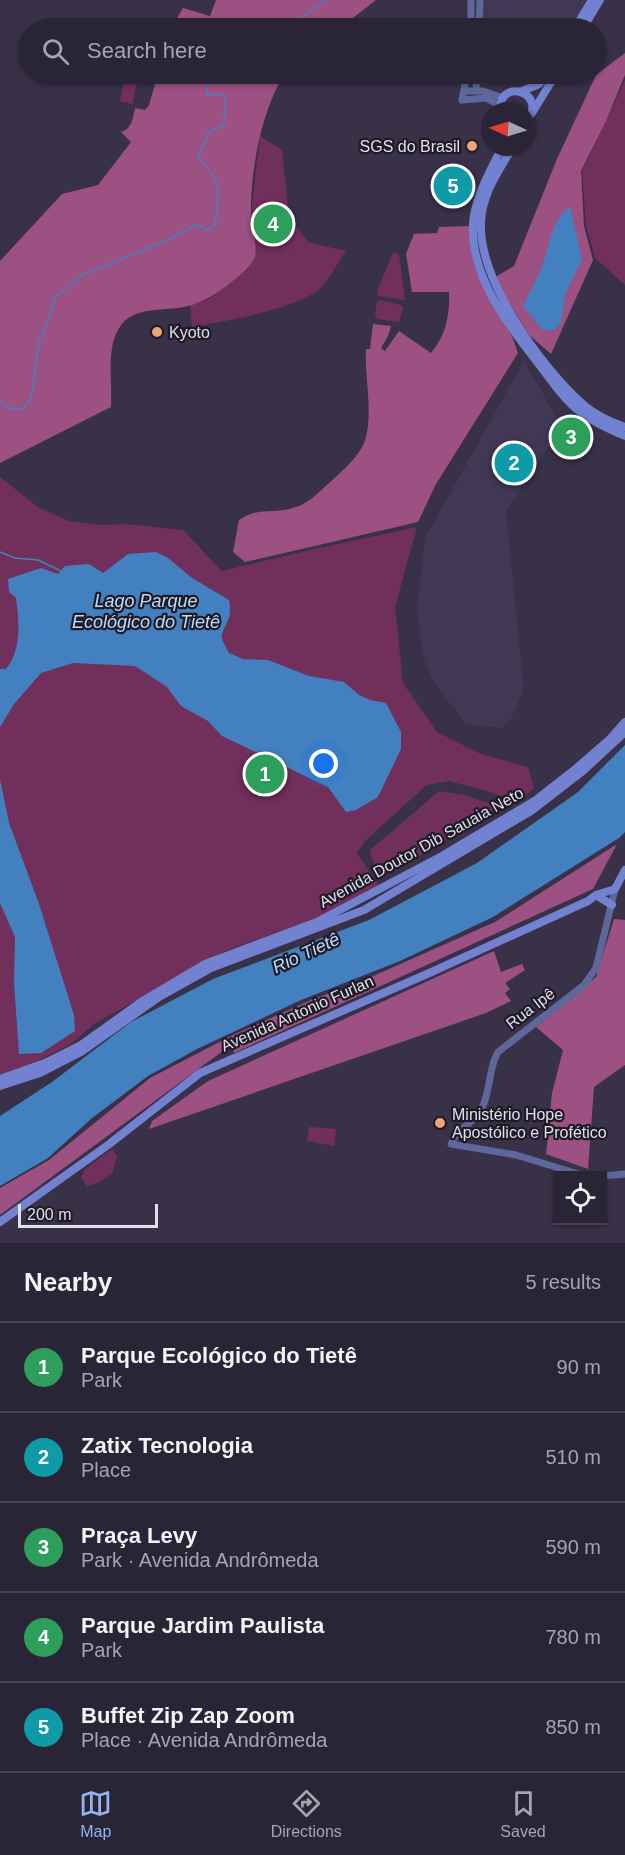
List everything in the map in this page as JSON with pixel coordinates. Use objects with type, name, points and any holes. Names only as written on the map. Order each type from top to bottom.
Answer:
[{"type":"main road","points":[[582,18],[592,0]]},
{"type":"main road","points":[[589,18],[600,0]]},
{"type":"main road","points":[[503,102],[512,91],[520,92],[539,84]]},
{"type":"main road","points":[[535,108],[550,84]]},
{"type":"main road","points":[[520,92],[531,102]]},
{"type":"main road","points":[[497,156],[485,180],[474,219],[475,253],[485,279],[523,345],[569,403],[596,422],[625,436]]},
{"type":"main road","points":[[508,156],[491,184],[481,216],[481,242],[488,271],[523,334],[555,375],[586,407],[625,428]]},
{"type":"main road","name":"Avenida Doutor Dib Sauaia Neto","points":[[59,1060],[141,1002],[205,964],[317,922],[442,856],[536,800],[610,739],[625,722]]},
{"type":"main road","name":"Avenida Doutor Dib Sauaia Neto","points":[[59,1060],[88,1048],[144,1007],[203,972],[364,910],[388,897],[531,812],[584,770],[625,732]]},
{"type":"main road","points":[[615,889],[625,871]]},
{"type":"main road","points":[[588,901],[625,871]]},
{"type":"main road","points":[[384,886],[389,890],[388,897]]},
{"type":"main road","name":"Avenida Antonio Furlan","points":[[0,1222],[108,1145],[200,1073],[427,974],[588,901],[596,895],[615,889]]},
{"type":"main road","points":[[596,895],[612,905]]},
{"type":"main road","points":[[358,899],[359,906],[364,910]]},
{"type":"main road","points":[[0,1079],[59,1060]]},
{"type":"main road","points":[[0,1086],[40,1073],[59,1060]]},
{"type":"street","points":[[471,0],[471,18]]},
{"type":"street","points":[[479,18],[480,0]]},
{"type":"street","points":[[465,84],[462,100],[486,98],[496,102]]},
{"type":"street","points":[[476,84],[476,90]]},
{"type":"street","points":[[464,91],[476,90],[497,102]]},
{"type":"street","name":"Rua Ipê","points":[[569,1171],[516,1155],[451,1144],[457,1132],[482,1108],[492,1065],[498,1052],[584,985],[591,977],[596,968],[615,889]]},
{"type":"street","points":[[607,1176],[625,1174]]},
{"type":"shaded area","points":[[216,0],[376,0],[353,18],[177,18],[183,8],[210,16]]},
{"type":"shaded area","points":[[482,0],[590,0],[579,18],[481,18]]},
{"type":"shaded area","points":[[625,53],[625,75],[606,121],[581,171],[584,226],[593,260],[551,354],[529,335],[497,283],[497,276],[514,266],[557,159],[592,84],[607,84],[607,67]]},
{"type":"shaded area","points":[[625,80],[625,285],[595,258],[586,226],[582,171]]},
{"type":"shaded area","points":[[123,84],[137,84],[132,104],[120,101]]},
{"type":"shaded area","points":[[155,84],[279,84],[264,122],[255,160],[251,198],[254,259],[224,288],[206,299],[179,308],[143,312],[133,315],[124,322],[117,332],[112,348],[111,407],[0,463],[0,261],[62,194],[98,185],[131,142],[121,132],[130,126],[135,108],[145,110],[149,105]]},
{"type":"shaded area","points":[[260,136],[282,150],[289,217],[308,242],[346,251],[323,286],[298,301],[261,313],[192,327],[190,305],[210,298],[230,283],[245,269],[255,253],[251,214]]},
{"type":"shaded area","points":[[469,226],[496,310],[512,336],[518,353],[436,484],[418,522],[245,562],[233,552],[239,520],[254,513],[288,509],[305,503],[342,471],[361,449],[368,427],[366,349],[370,349],[373,324],[391,326],[381,348],[385,351],[399,331],[431,353],[444,332],[449,309],[449,292],[412,292],[406,254],[414,234],[437,233],[439,227]]},
{"type":"shaded area","points":[[393,253],[399,254],[405,300],[377,296],[378,288]]},
{"type":"shaded area","points":[[380,300],[401,305],[403,308],[399,322],[377,319],[375,315],[377,302]]},
{"type":"shaded area","points":[[524,361],[560,423],[559,431],[506,510],[524,690],[504,728],[466,725],[433,681],[423,657],[417,609],[425,538]]},
{"type":"shaded area","points":[[0,477],[39,508],[69,521],[183,530],[222,571],[417,527],[395,607],[403,683],[437,732],[481,754],[528,767],[534,788],[517,802],[449,781],[427,785],[366,840],[357,853],[379,886],[326,915],[225,951],[94,1024],[71,1044],[30,1065],[0,1075]]},
{"type":"shaded area","points":[[439,791],[464,795],[501,807],[381,876],[370,855],[370,850]]},
{"type":"shaded area","points":[[617,844],[593,889],[234,1053],[231,1043],[0,1215],[0,1188],[49,1160],[150,1078],[231,1036],[495,922]]},
{"type":"shaded area","points":[[614,919],[625,920],[625,1065],[594,1087],[588,1169],[546,1154],[552,1093],[563,1050],[536,1027],[596,977]]},
{"type":"shaded area","points":[[494,951],[501,972],[522,964],[525,970],[505,983],[510,989],[505,993],[511,1001],[486,1013],[149,1129],[152,1121],[208,1081]]},
{"type":"shaded area","points":[[309,1127],[336,1129],[334,1146],[307,1141]]},
{"type":"shaded area","points":[[111,1150],[117,1156],[112,1174],[87,1186],[81,1178],[85,1169]]},
{"type":"water","points":[[570,207],[582,259],[565,295],[561,322],[555,330],[542,330],[523,306],[543,263],[554,227]]},
{"type":"water","name":"Lago Parque Ecológico do Tietê","points":[[156,552],[168,558],[192,578],[229,600],[230,615],[222,636],[229,653],[243,659],[268,660],[309,676],[344,682],[359,695],[386,703],[401,732],[401,749],[378,797],[356,810],[346,812],[328,787],[222,736],[208,721],[181,706],[167,687],[135,666],[73,663],[41,673],[14,704],[0,727],[0,669],[6,669],[11,661],[18,635],[16,598],[9,592],[8,579],[41,568],[58,574],[65,566],[89,564],[103,573],[128,554]]},
{"type":"water","name":"Rio Tietê","points":[[625,745],[625,832],[619,838],[493,917],[400,961],[301,1000],[197,1049],[148,1076],[92,1118],[48,1158],[0,1186],[0,1116],[52,1082],[131,1022],[213,979],[369,920],[477,863],[578,792]]},
{"type":"water","points":[[0,779],[9,823],[39,904],[74,1015],[75,1031],[41,1053],[19,1054],[14,983],[15,937],[0,903]]},
{"type":"waterway","points":[[302,18],[326,0]]},
{"type":"waterway","points":[[0,402],[11,409],[22,409],[31,399],[39,342],[53,307],[53,299],[82,275],[165,241],[198,224],[206,230],[215,226],[218,188],[207,166],[198,158],[209,132],[224,125],[225,95],[207,95],[206,84]]},
{"type":"waterway","points":[[0,552],[15,558],[38,560],[61,571]]},
{"type":"place","name":"SGS do Brasil","points":[[472,146]]},
{"type":"place","name":"Buffet Zip Zap Zoom","points":[[453,186]]},
{"type":"place","name":"Parque Jardim Paulista","points":[[273,224]]},
{"type":"place","name":"Kyoto","points":[[157,332]]},
{"type":"place","name":"Praça Levy","points":[[571,437]]},
{"type":"place","name":"Zatix Tecnologia","points":[[514,463]]},
{"type":"place","name":"Parque Ecológico do Tietê","points":[[265,774]]},
{"type":"place","name":"Ministério Hope Apostólico e Profético","points":[[440,1123]]}]
